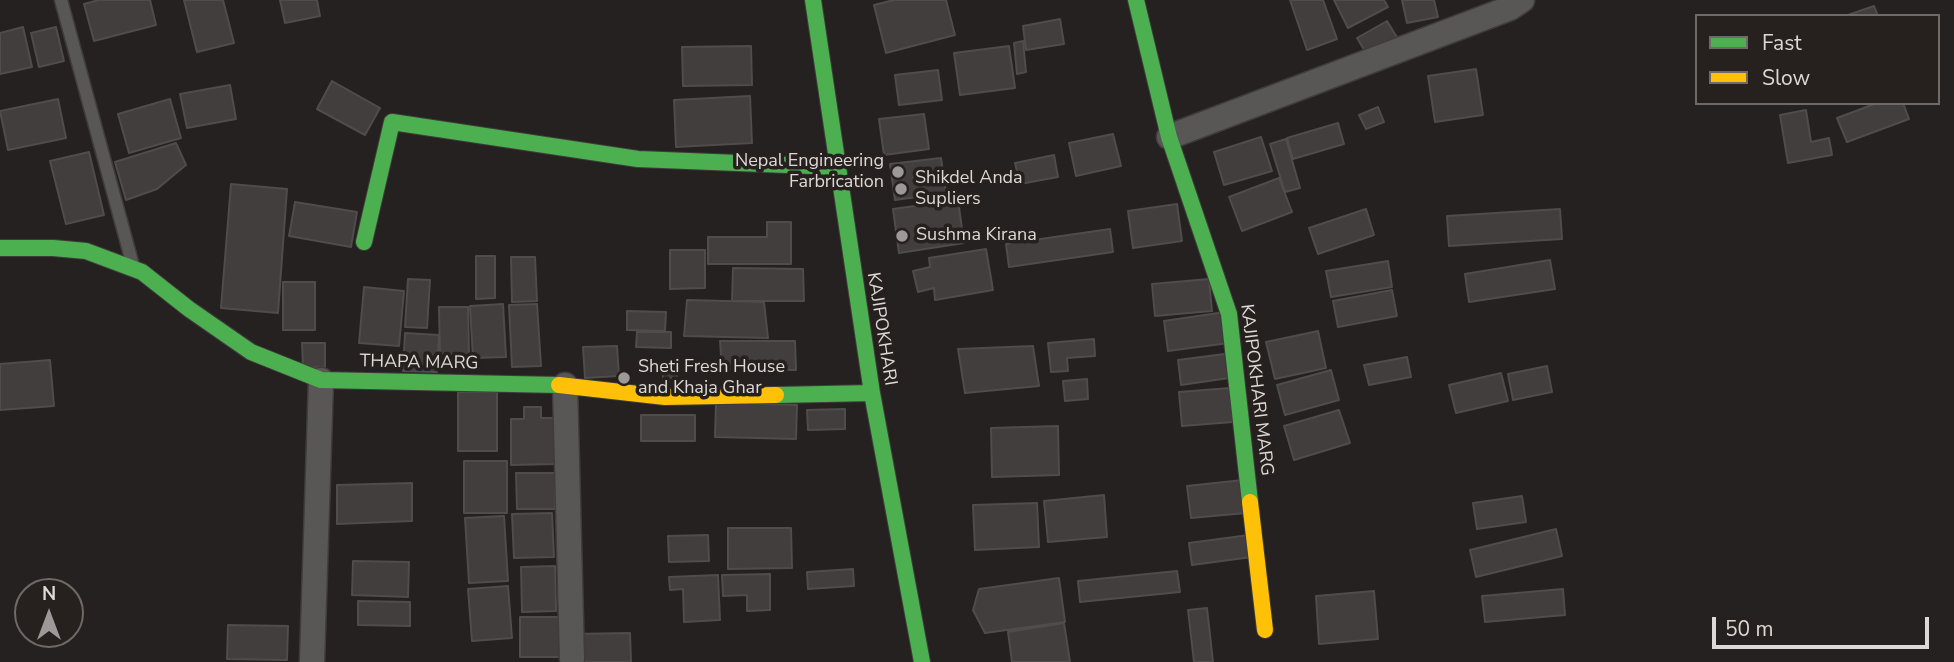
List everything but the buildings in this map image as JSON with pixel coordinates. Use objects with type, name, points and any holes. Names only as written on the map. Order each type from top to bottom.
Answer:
[{"type":"street","name":"KAJIPOKHARI","points":[[813,0],[872,393],[922,662]]},
{"type":"street","name":"KAJIPOKHARI MARG","points":[[1136,0],[1169,137],[1229,314],[1265,630]]},
{"type":"street","points":[[1169,137],[1510,8],[1522,0]]},
{"type":"street","points":[[364,242],[391,122],[638,159],[837,167]]},
{"type":"street","name":"THAPA MARG","points":[[0,248],[86,251],[142,272],[251,352],[321,380],[565,385],[666,397],[872,393]]},
{"type":"street","points":[[312,662],[321,380]]},
{"type":"street","points":[[565,385],[572,659]]},
{"type":"lane","points":[[61,0],[134,270]]},
{"type":"traffic: fast","points":[[813,0],[872,393],[922,662]]},
{"type":"traffic: fast","points":[[1136,0],[1169,137],[1229,314],[1250,502]]},
{"type":"traffic: fast","points":[[364,242],[392,122],[638,159],[837,167]]},
{"type":"traffic: fast","points":[[0,248],[86,251],[142,272],[251,352],[321,380],[559,385]]},
{"type":"traffic: fast","points":[[776,395],[872,393]]},
{"type":"traffic: slow","points":[[559,385],[665,397],[776,395]]},
{"type":"traffic: slow","points":[[1250,502],[1265,630]]},
{"type":"place","name":"Nepal Engineering Farbrication","points":[[898,172]]},
{"type":"place","name":"Shikdel Anda Supliers","points":[[901,189]]},
{"type":"place","name":"Sushma Kirana","points":[[902,236]]},
{"type":"place","name":"Sheti Fresh House and Khaja Ghar","points":[[624,378]]}]
